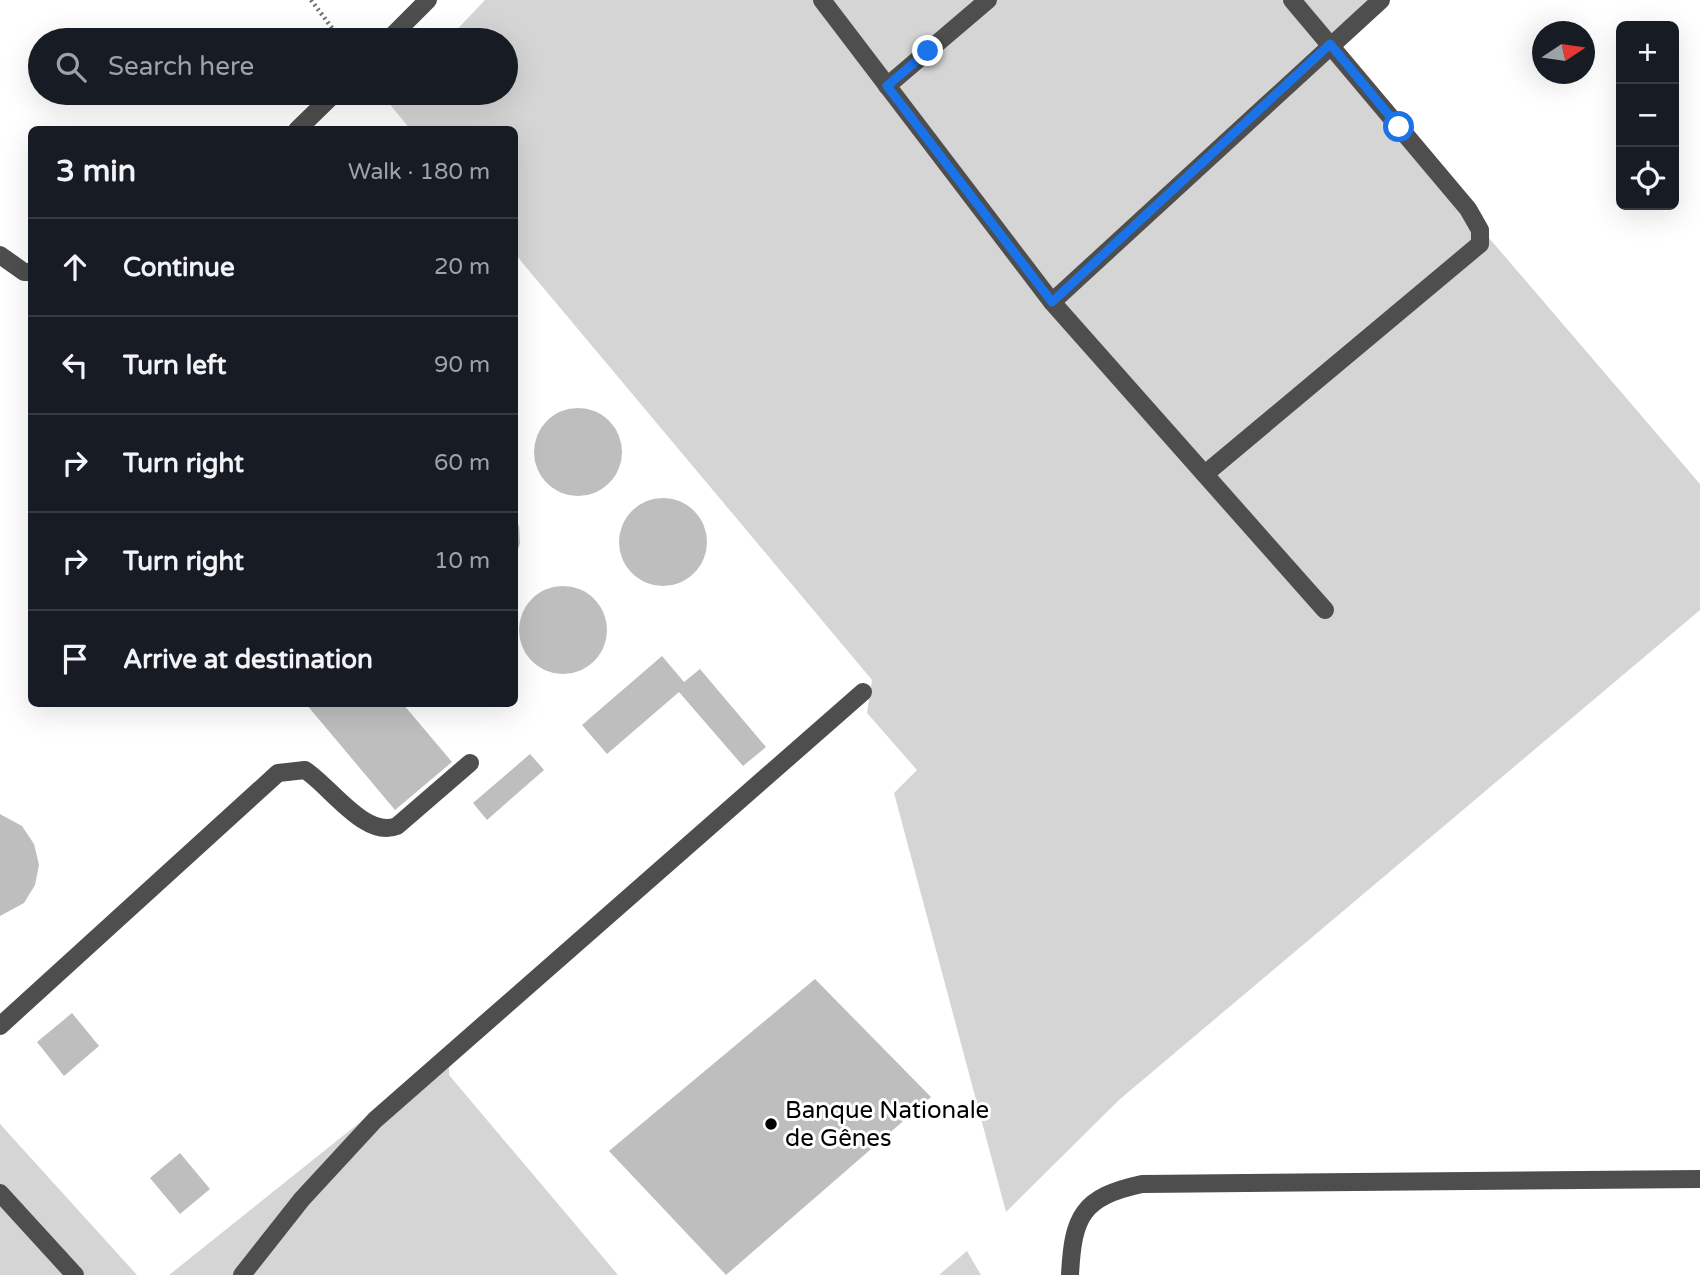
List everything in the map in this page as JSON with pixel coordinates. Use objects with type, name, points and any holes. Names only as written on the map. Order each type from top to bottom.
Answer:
[{"type":"street","points":[[400,28],[428,0]]},
{"type":"street","points":[[822,0],[1052,302],[1325,610]]},
{"type":"street","points":[[887,86],[988,0]]},
{"type":"street","points":[[1205,474],[1480,244],[1480,230],[1468,209],[1293,0]]},
{"type":"street","points":[[1052,302],[1381,0]]},
{"type":"street","points":[[301,126],[323,105]]},
{"type":"street","points":[[0,256],[28,272]]},
{"type":"street","points":[[242,1275],[302,1199],[375,1120],[863,692]]},
{"type":"street","points":[[0,1026],[278,773],[305,770],[365,822],[390,829],[397,826],[470,763]]},
{"type":"street","points":[[1070,1275],[1075,1226],[1084,1210],[1096,1199],[1142,1184],[1700,1179]]},
{"type":"street","points":[[0,1193],[75,1275]]},
{"type":"path","points":[[311,0],[332,28]]},
{"type":"shaded area","points":[[485,0],[1370,0],[1321,42],[1700,484],[1700,610],[1119,1100],[1006,1212],[894,793],[917,770],[867,713],[872,680],[518,258],[518,126],[408,126],[390,105],[518,105],[518,28],[458,28]]},
{"type":"shaded area","points":[[449,1051],[449,1075],[618,1275],[169,1275]]},
{"type":"shaded area","points":[[0,1124],[137,1275],[0,1275]]},
{"type":"shaded area","points":[[967,1251],[981,1275],[939,1275]]},
{"type":"building","points":[[578,408],[595,412],[609,421],[618,435],[622,452],[618,469],[609,483],[595,492],[578,496],[561,492],[547,483],[538,469],[534,452],[538,435],[547,421],[561,412]]},
{"type":"building","points":[[663,498],[680,502],[694,511],[703,525],[707,542],[703,559],[694,573],[680,582],[663,586],[646,582],[632,573],[623,559],[619,542],[623,525],[632,511],[646,502]]},
{"type":"building","points":[[518,524],[519,526],[518,550]]},
{"type":"building","points":[[563,586],[580,590],[594,599],[603,613],[607,630],[603,647],[594,661],[580,670],[563,674],[546,670],[532,661],[523,647],[519,630],[523,613],[532,599],[546,590]]},
{"type":"building","points":[[662,656],[684,682],[700,669],[766,747],[743,766],[679,692],[607,754],[582,725]]},
{"type":"building","points":[[309,707],[406,707],[452,762],[395,810]]},
{"type":"building","points":[[530,754],[544,770],[487,820],[473,803]]},
{"type":"building","points":[[0,814],[22,826],[34,844],[39,865],[35,885],[24,903],[0,916]]},
{"type":"building","name":"Banque Nationale de Gênes","points":[[815,979],[931,1097],[726,1275],[609,1151]]},
{"type":"building","points":[[72,1013],[99,1046],[64,1076],[37,1042]]},
{"type":"building","points":[[180,1153],[210,1189],[180,1214],[150,1178]]},
{"type":"place","name":"Banque Nationale de Gênes","points":[[771,1124]]},
{"type":"route","points":[[928,51],[887,86],[1052,302],[1330,44],[1399,127]]}]
